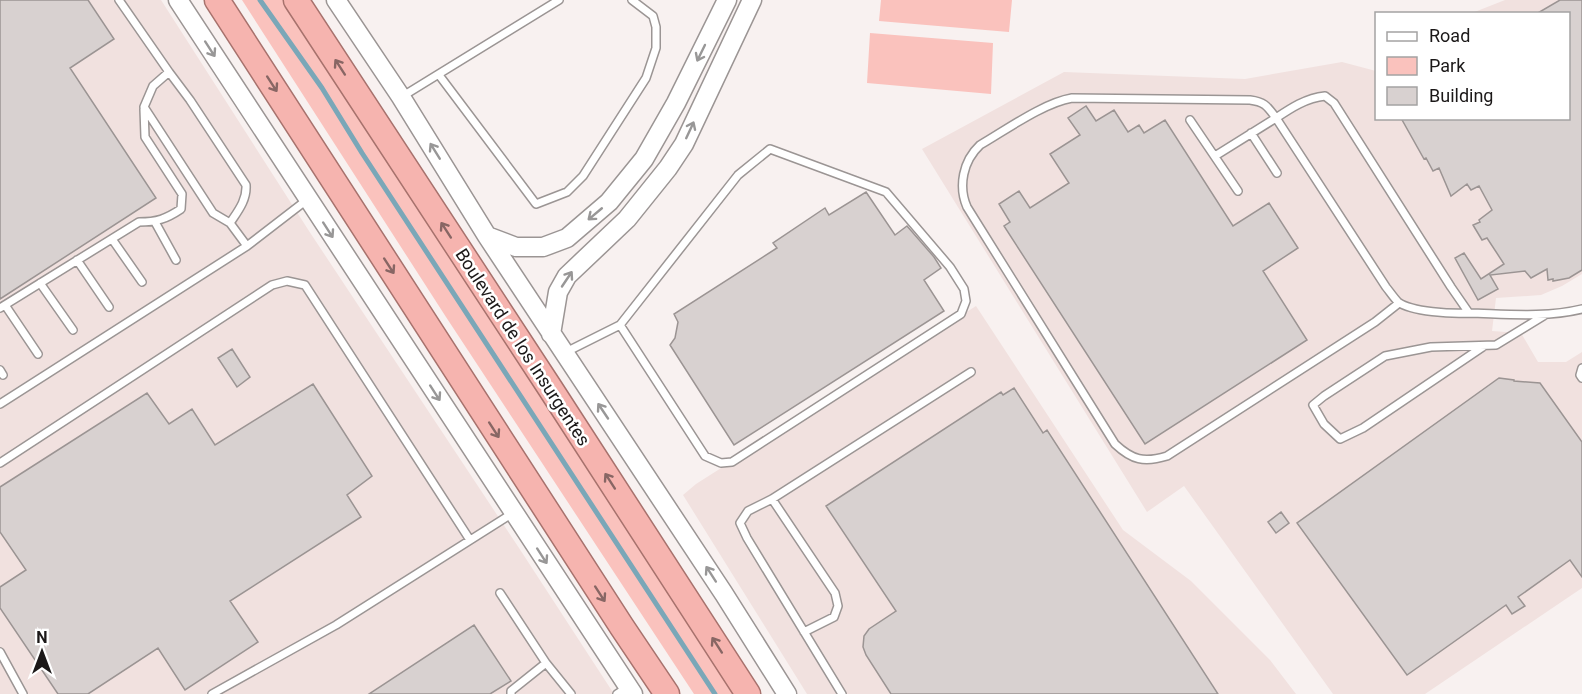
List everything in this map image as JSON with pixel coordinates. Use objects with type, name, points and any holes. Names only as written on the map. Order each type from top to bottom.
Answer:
[{"type":"highway","points":[[217,0],[667,694]]},
{"type":"highway","name":"Boulevard de los Insurgentes","points":[[296,0],[748,694]]},
{"type":"street","points":[[178,0],[513,513],[626,692]]},
{"type":"street","points":[[336,0],[401,97],[487,237],[724,594],[787,694]]},
{"type":"street","points":[[487,237],[516,247],[543,248],[567,238],[609,202],[644,159],[676,103],[727,0]]},
{"type":"street","points":[[551,334],[558,292],[567,276],[627,219],[668,168],[684,144],[752,0]]},
{"type":"street","points":[[715,24],[736,33]]},
{"type":"lane","points":[[119,0],[190,100],[246,185],[243,202],[230,223]]},
{"type":"lane","points":[[401,97],[559,0]]},
{"type":"lane","points":[[439,75],[536,204],[552,198],[567,192],[583,176],[646,78],[656,48],[656,27],[653,16],[632,0]]},
{"type":"lane","points":[[38,354],[3,306],[139,222],[155,222],[181,209],[182,194],[145,137],[144,107],[153,86],[169,72]]},
{"type":"lane","points":[[1215,156],[1292,107],[1312,97],[1325,96],[1334,103],[1469,313]]},
{"type":"lane","points":[[1399,303],[1375,322],[1167,456],[1144,460],[1133,458],[1115,444],[967,207],[962,187],[967,161],[971,153],[980,145],[1048,105],[1062,100],[1072,98],[1262,101],[1276,118],[1386,287],[1399,303],[1448,314],[1545,315],[1582,309]]},
{"type":"lane","points":[[144,107],[213,213],[230,223],[247,246]]},
{"type":"lane","points":[[1190,120],[1238,191]]},
{"type":"lane","points":[[1251,133],[1277,173]]},
{"type":"lane","points":[[564,353],[620,325],[738,175],[770,149],[886,192],[950,267],[964,289],[966,301],[961,314],[732,462],[722,463],[705,456],[620,325]]},
{"type":"lane","points":[[0,404],[247,246],[308,200]]},
{"type":"lane","points":[[155,222],[176,260]]},
{"type":"lane","points":[[112,239],[142,282]]},
{"type":"lane","points":[[77,260],[109,307]]},
{"type":"lane","points":[[0,463],[272,285],[287,281],[304,285],[470,540]]},
{"type":"lane","points":[[40,283],[73,330]]},
{"type":"lane","points":[[1484,346],[1364,428],[1340,439],[1324,424],[1313,405],[1385,356],[1431,347],[1496,345],[1545,315]]},
{"type":"lane","points":[[1582,368],[1580,375],[1582,378]]},
{"type":"lane","points":[[842,694],[740,523],[748,512],[971,372]]},
{"type":"lane","points":[[771,499],[835,593],[838,606],[834,617],[804,632]]},
{"type":"lane","points":[[212,694],[336,625],[513,513]]},
{"type":"lane","points":[[500,593],[546,663],[571,694]]},
{"type":"lane","points":[[0,652],[23,694]]},
{"type":"lane","points":[[511,694],[511,691],[546,663]]},
{"type":"shaded area","points":[[0,0],[161,0],[309,231],[614,694],[0,694]]},
{"type":"shaded area","points":[[1505,0],[1582,0],[1582,274],[1541,295],[1496,298],[1492,331],[1521,333],[1538,362],[1566,362],[1582,352],[1582,588],[1425,694],[1333,694],[1184,486],[1147,512],[922,149],[1064,72],[1245,79],[1342,62],[1375,71],[1375,120],[1570,120],[1570,12],[1475,12]]},
{"type":"shaded area","points":[[976,306],[1123,530],[1191,581],[1270,660],[1296,694],[807,694],[683,495],[696,484]]},
{"type":"green space","points":[[242,0],[285,0],[738,694],[694,694],[446,317]]},
{"type":"green space","points":[[881,0],[1012,0],[1009,32],[879,21]]},
{"type":"green space","points":[[870,33],[993,43],[991,94],[867,83]]},
{"type":"building","points":[[0,0],[88,0],[114,39],[70,68],[156,198],[0,299]]},
{"type":"building","points":[[1560,0],[1582,0],[1582,270],[1569,278],[1553,281],[1553,279],[1548,280],[1547,269],[1531,278],[1525,271],[1490,275],[1498,289],[1478,300],[1455,258],[1464,253],[1481,279],[1504,264],[1487,238],[1482,240],[1473,225],[1480,222],[1479,220],[1492,210],[1479,186],[1471,190],[1467,184],[1451,196],[1439,168],[1433,171],[1402,120],[1570,120],[1570,12],[1539,12]]},
{"type":"building","points":[[1086,106],[1096,121],[1114,110],[1128,132],[1139,125],[1144,133],[1165,120],[1233,226],[1269,203],[1298,248],[1263,271],[1307,340],[1145,444],[1004,226],[1010,222],[999,204],[1019,191],[1030,208],[1069,183],[1050,154],[1080,135],[1068,118]]},
{"type":"building","points":[[866,192],[895,235],[907,226],[934,257],[941,268],[924,280],[944,311],[734,445],[670,345],[675,338],[678,322],[674,314],[777,248],[773,243],[825,208],[829,215]]},
{"type":"building","points":[[232,349],[250,377],[237,387],[218,358]]},
{"type":"building","points":[[1499,378],[1540,383],[1582,442],[1582,577],[1570,560],[1518,597],[1525,606],[1512,614],[1506,605],[1407,675],[1297,523]]},
{"type":"building","points":[[313,384],[372,476],[347,495],[361,517],[230,601],[258,642],[185,690],[158,648],[88,694],[58,694],[0,608],[0,587],[26,570],[0,532],[0,487],[147,393],[169,424],[192,409],[215,445]]},
{"type":"building","points":[[1014,388],[1043,433],[1047,430],[1218,694],[891,694],[863,647],[864,636],[869,629],[896,611],[826,506],[1001,392],[1003,395]]},
{"type":"building","points":[[1281,512],[1289,523],[1276,533],[1268,522]]},
{"type":"building","points":[[474,625],[511,681],[490,694],[369,694]]},
{"type":"waterway","points":[[260,0],[322,88],[362,153],[715,694]]}]
